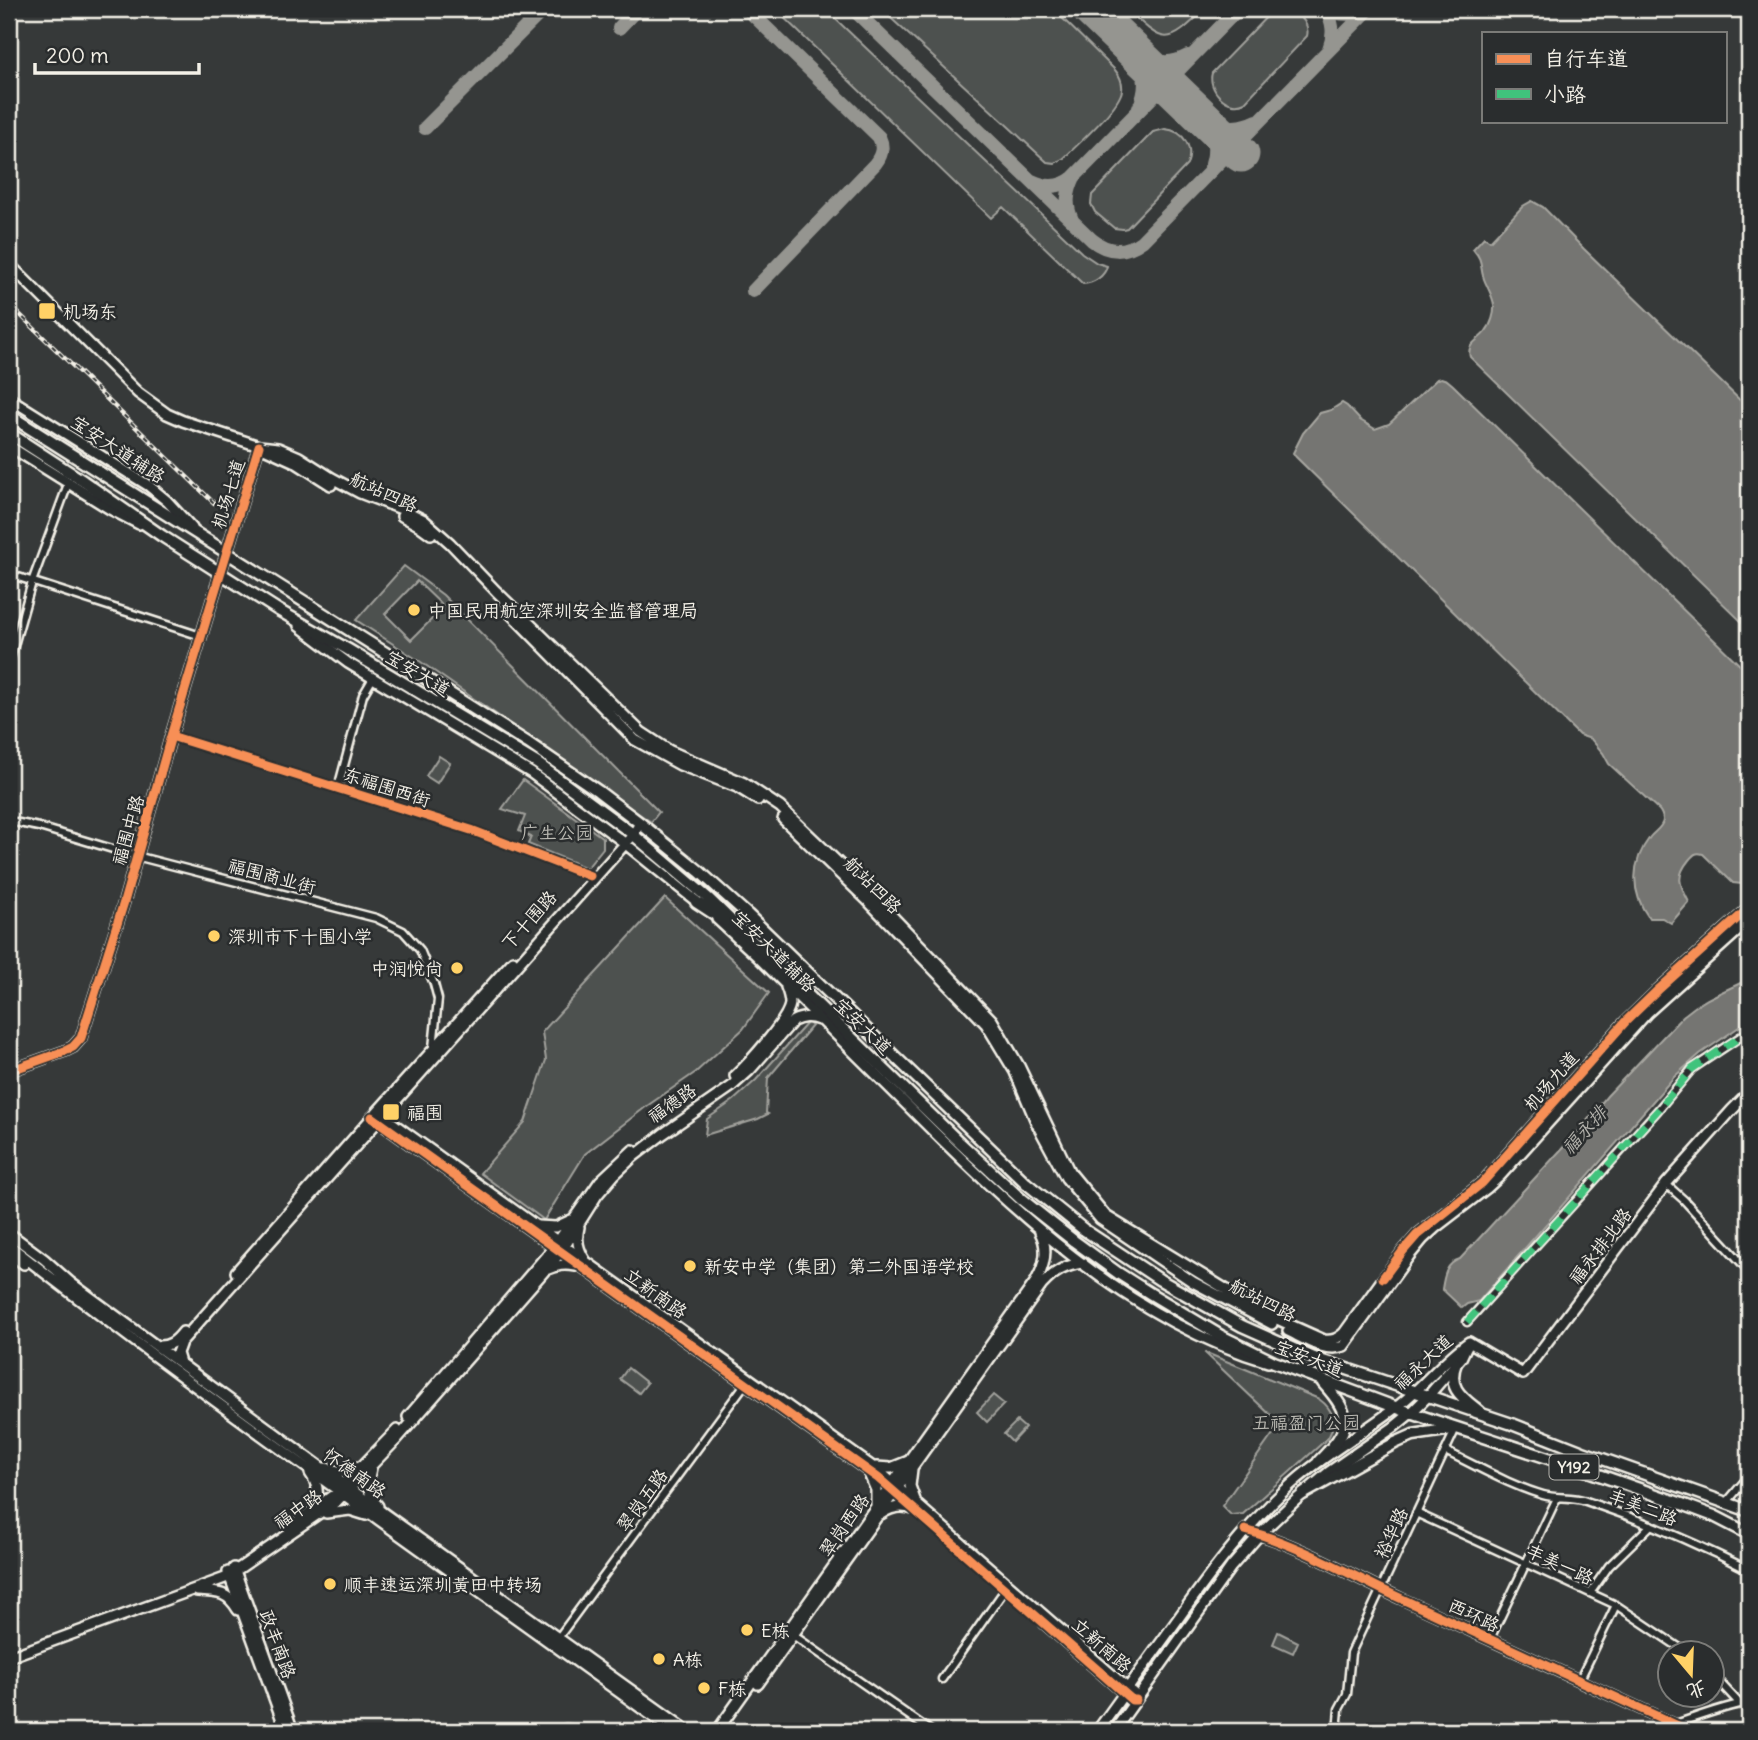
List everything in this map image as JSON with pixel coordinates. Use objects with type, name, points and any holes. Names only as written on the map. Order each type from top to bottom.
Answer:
[{"type":"main road","name":"航站四路","points":[[9,264],[150,402],[183,421],[259,446],[302,466],[356,498],[401,515],[421,526],[447,547],[635,740],[680,765],[737,787],[775,811],[866,899],[986,1024],[1015,1072],[1037,1124],[1066,1178],[1100,1219],[1193,1282],[1262,1319],[1323,1347],[1335,1349],[1344,1346],[1386,1280]]},
{"type":"main road","name":"宝安大道辅路","points":[[9,398],[149,486],[201,537]]},
{"type":"main road","name":"宝安大道","points":[[9,415],[528,743],[598,791],[699,871],[748,915],[1026,1183],[1083,1229],[1160,1280],[1242,1326],[1314,1358],[1512,1424],[1749,1511]]},
{"type":"main road","name":"宝安大道","points":[[9,433],[278,610],[538,764],[632,833],[709,899],[1021,1199],[1118,1273],[1188,1318],[1250,1351],[1320,1380],[1682,1504],[1714,1516],[1749,1534]]},
{"type":"main road","points":[[9,446],[110,509],[162,536]]},
{"type":"main road","name":"机场七道","points":[[227,552],[259,446]]},
{"type":"main road","name":"福围中路","points":[[9,1071],[65,1051],[81,1038],[227,552]]},
{"type":"main road","name":"宝安大道辅路","points":[[278,610],[348,663],[531,774],[624,842],[727,926],[978,1175],[1037,1228],[1083,1264],[1155,1311],[1209,1341],[1300,1372]]},
{"type":"main road","name":"下十围路","points":[[157,1346],[168,1345],[177,1339],[640,823]]},
{"type":"main road","name":"下十围路","points":[[180,1364],[177,1353],[181,1342],[433,1049],[624,842]]},
{"type":"main road","points":[[696,902],[748,937]]},
{"type":"main road","name":"机场九道","points":[[1386,1280],[1403,1251],[1417,1235],[1488,1177],[1626,1021],[1749,908]]},
{"type":"main road","name":"机场九道","points":[[1386,1280],[1435,1228],[1500,1176],[1647,1013],[1749,921]]},
{"type":"main road","name":"福德路","points":[[781,980],[789,995],[790,1004],[781,1028]]},
{"type":"main road","name":"福德路","points":[[559,1247],[600,1181],[624,1157],[733,1078],[781,1028],[801,1018],[810,1017],[824,1023]]},
{"type":"main road","name":"福永排北路","points":[[1469,1342],[1523,1374],[1666,1184],[1749,1093]]},
{"type":"main road","name":"立新南路","points":[[378,1116],[531,1223],[559,1247],[868,1468],[1126,1691],[1135,1695],[1136,1700]]},
{"type":"main road","name":"立新南路","points":[[378,1116],[536,1234],[559,1247]]},
{"type":"main road","points":[[531,1223],[541,1227],[556,1227],[579,1218],[579,1250],[591,1270]]},
{"type":"main road","name":"翠岗西路","points":[[912,1462],[1041,1272],[1046,1252],[1037,1228]]},
{"type":"main road","name":"怀德南路","points":[[9,1233],[71,1283],[313,1462],[344,1490]]},
{"type":"main road","points":[[536,1234],[544,1251],[540,1263]]},
{"type":"main road","name":"怀德南路","points":[[9,1245],[301,1464],[344,1490],[672,1731]]},
{"type":"main road","name":"福中路","points":[[9,1657],[192,1590],[262,1553],[344,1490],[540,1263],[559,1247]]},
{"type":"main road","name":"福中路","points":[[368,1465],[397,1439],[537,1279],[559,1247]]},
{"type":"main road","name":"怀德南路","points":[[9,1253],[34,1272],[76,1297]]},
{"type":"main road","points":[[537,1279],[556,1265],[567,1264],[591,1270]]},
{"type":"main road","name":"翠岗西路","points":[[724,1731],[893,1488],[1042,1285],[1057,1271],[1073,1264],[1083,1264]]},
{"type":"main road","name":"福永大道","points":[[1097,1731],[1220,1559],[1245,1530],[1284,1491],[1320,1461],[1415,1392],[1448,1357],[1469,1342]]},
{"type":"main road","name":"福永大道","points":[[1114,1731],[1231,1567],[1260,1534],[1329,1472],[1411,1413],[1461,1358],[1469,1342]]},
{"type":"main road","points":[[1456,1363],[1452,1381],[1456,1390],[1486,1416]]},
{"type":"main road","points":[[1320,1380],[1341,1406],[1345,1417],[1340,1436],[1320,1461]]},
{"type":"main road","points":[[1303,1494],[1403,1439],[1456,1428]]},
{"type":"main road","points":[[313,1462],[342,1472],[368,1465],[369,1493],[382,1518]]},
{"type":"main road","points":[[912,1462],[910,1486],[917,1508],[895,1507],[876,1513],[876,1490],[868,1468],[891,1468],[912,1462]]},
{"type":"main road","points":[[301,1464],[314,1479],[318,1490],[314,1514],[350,1510],[382,1518]]},
{"type":"main road","name":"翠岗西路","points":[[717,1731],[876,1513]]},
{"type":"main road","name":"福中路","points":[[9,1651],[231,1571],[314,1514]]},
{"type":"main road","name":"怀德南路","points":[[382,1518],[688,1731]]},
{"type":"main road","name":"西环路","points":[[1245,1530],[1306,1552],[1689,1731]]},
{"type":"main road","points":[[262,1553],[244,1573],[244,1579],[264,1640],[264,1652]]},
{"type":"main road","name":"政丰南路","points":[[231,1571],[286,1731]]},
{"type":"main road","name":"政丰南路","points":[[231,1571],[293,1731]]},
{"type":"main road","points":[[192,1590],[226,1596],[233,1601],[250,1631]]},
{"type":"street","points":[[9,663],[32,582],[68,484]]},
{"type":"street","points":[[9,574],[201,636]]},
{"type":"street","points":[[338,788],[363,695],[373,678]]},
{"type":"street","name":"东福围西街","points":[[171,736],[471,831],[590,876]]},
{"type":"street","name":"福围商业街","points":[[9,821],[376,918],[403,931],[420,950],[436,991],[438,1004],[433,1049]]},
{"type":"street","points":[[1467,1322],[1658,1110],[1683,1078],[1701,1062],[1749,1031]]},
{"type":"street","points":[[1666,1184],[1749,1270]]},
{"type":"street","name":"翠岗五路","points":[[558,1638],[747,1381]]},
{"type":"street","name":"裕华路","points":[[1337,1731],[1339,1709],[1347,1694],[1351,1653],[1456,1428]]},
{"type":"street","name":"丰美二路","points":[[1445,1451],[1544,1495],[1583,1500],[1651,1525],[1696,1543],[1749,1570]]},
{"type":"street","points":[[1727,1502],[1749,1476]]},
{"type":"street","points":[[1490,1639],[1557,1497]]},
{"type":"street","name":"丰美一路","points":[[1416,1513],[1616,1605],[1664,1638]]},
{"type":"street","points":[[1590,1593],[1609,1566],[1651,1525]]},
{"type":"street","points":[[942,1679],[1007,1587]]},
{"type":"street","points":[[1579,1681],[1616,1605]]},
{"type":"street","points":[[793,1634],[931,1731]]},
{"type":"street","points":[[1726,1688],[1740,1704]]},
{"type":"street","points":[[1653,1731],[1704,1713],[1749,1702]]},
{"type":"green space","points":[[775,9],[825,9],[1082,253],[1107,266],[1104,273],[1094,281],[1083,284],[1003,207],[991,218]]},
{"type":"green space","points":[[881,9],[1053,9],[1117,72],[1122,90],[1114,106],[1097,126],[1064,158],[1055,163],[1047,162]]},
{"type":"green space","points":[[1127,9],[1205,9],[1182,30],[1166,37],[1150,30]]},
{"type":"green space","points":[[1274,9],[1292,9],[1306,24],[1307,36],[1245,102],[1232,104],[1216,92],[1211,79],[1212,73]]},
{"type":"green space","points":[[1172,130],[1186,141],[1189,152],[1187,165],[1127,228],[1114,228],[1095,212],[1091,204],[1092,195],[1153,132]]},
{"type":"green space","points":[[404,566],[443,595],[659,812],[651,822],[356,620]],"holes":[[[417,581],[444,607],[411,640],[385,614]]]},
{"type":"green space","points":[[439,756],[450,763],[437,783],[426,776]]},
{"type":"green space","name":"广生公园","points":[[523,780],[603,838],[603,848],[587,868],[528,844],[531,837],[519,831],[525,816],[502,809]]},
{"type":"green space","points":[[665,898],[769,993],[743,1029],[696,1072],[585,1154],[544,1220],[480,1173],[525,1122],[546,1060],[542,1032]]},
{"type":"green space","points":[[808,1022],[812,1026],[768,1078],[768,1114],[705,1135],[707,1119],[756,1080]]},
{"type":"green space","name":"五福盈门公园","points":[[1204,1352],[1319,1399],[1328,1407],[1333,1417],[1328,1438],[1243,1514],[1231,1515],[1222,1506],[1280,1424]]},
{"type":"green space","points":[[628,1368],[647,1383],[639,1393],[620,1379]]},
{"type":"green space","points":[[993,1395],[1004,1404],[987,1422],[977,1412]]},
{"type":"green space","points":[[1017,1421],[1025,1428],[1012,1442],[1004,1434]]},
{"type":"green space","points":[[1278,1632],[1298,1642],[1293,1653],[1273,1644]]},
{"type":"green space","points":[[566,1723],[580,1725],[588,1731],[542,1731],[550,1727]]},
{"type":"water","points":[[1532,201],[1543,207],[1749,409],[1749,629],[1470,357],[1470,348],[1488,328],[1494,308],[1480,261],[1473,249],[1484,237],[1490,241],[1523,206]]},
{"type":"water","points":[[1441,378],[1453,385],[1749,674],[1749,881],[1742,884],[1733,883],[1703,854],[1695,854],[1680,876],[1681,886],[1689,902],[1671,923],[1662,918],[1649,918],[1638,898],[1636,888],[1639,857],[1650,837],[1663,823],[1660,811],[1609,764],[1591,739],[1579,735],[1293,453],[1303,433],[1320,413],[1342,403],[1360,420],[1375,429],[1389,424]]},
{"type":"water","name":"福永排","points":[[1749,979],[1749,1020],[1700,1054],[1674,1077],[1479,1301],[1462,1308],[1442,1289],[1449,1267],[1460,1259],[1683,1016],[1707,1000]]},
{"type":"taxiway","points":[[425,128],[544,9]]},
{"type":"taxiway","points":[[619,28],[637,9]]},
{"type":"taxiway","points":[[747,9],[879,137],[882,148],[875,164],[753,291]]},
{"type":"taxiway","points":[[853,9],[1092,240],[1117,250],[1130,248],[1142,241],[1369,9]]},
{"type":"taxiway","points":[[1032,181],[1053,186],[1074,177],[1238,9]]},
{"type":"taxiway","points":[[1326,9],[1332,28],[1329,49]]},
{"type":"taxiway","points":[[1327,9],[1347,14],[1368,9]]},
{"type":"taxiway","points":[[1131,48],[1159,62],[1173,62],[1188,56]]},
{"type":"taxiway","points":[[1134,52],[1142,66],[1145,80],[1139,108]]},
{"type":"taxiway","points":[[1199,114],[1220,125],[1234,127],[1257,121]]},
{"type":"taxiway","points":[[1202,117],[1214,142],[1210,170]]},
{"type":"taxiway","points":[[1072,220],[1068,198],[1074,177]]},
{"type":"runway","points":[[1090,9],[1241,154]]},
{"type":"railway","points":[[9,304],[214,503]]},
{"type":"marked path","points":[[1467,1322],[1692,1069],[1749,1031]]},
{"type":"cycle path","points":[[9,1071],[65,1051],[81,1038],[259,446]]},
{"type":"cycle path","points":[[171,736],[471,830],[590,876]]},
{"type":"cycle path","points":[[1383,1278],[1417,1235],[1482,1183],[1626,1021],[1749,908]]},
{"type":"cycle path","points":[[372,1117],[878,1478],[1132,1700],[1136,1700]]},
{"type":"cycle path","points":[[1245,1530],[1305,1552],[1689,1731]]},
{"type":"place","name":"机场东","points":[[47,311]]},
{"type":"place","name":"中国民用航空深圳安全监督管理局","points":[[414,610]]},
{"type":"place","name":"深圳市下十围小学","points":[[214,936]]},
{"type":"place","name":"中润悦尚","points":[[457,968]]},
{"type":"place","name":"福围","points":[[391,1112]]},
{"type":"place","name":"新安中学（集团）第二外国语学校","points":[[690,1266]]},
{"type":"place","name":"顺丰速运深圳黄田中转场","points":[[330,1584]]},
{"type":"place","name":"E栋","points":[[747,1630]]},
{"type":"place","name":"A栋","points":[[659,1659]]},
{"type":"place","name":"F栋","points":[[704,1688]]}]
